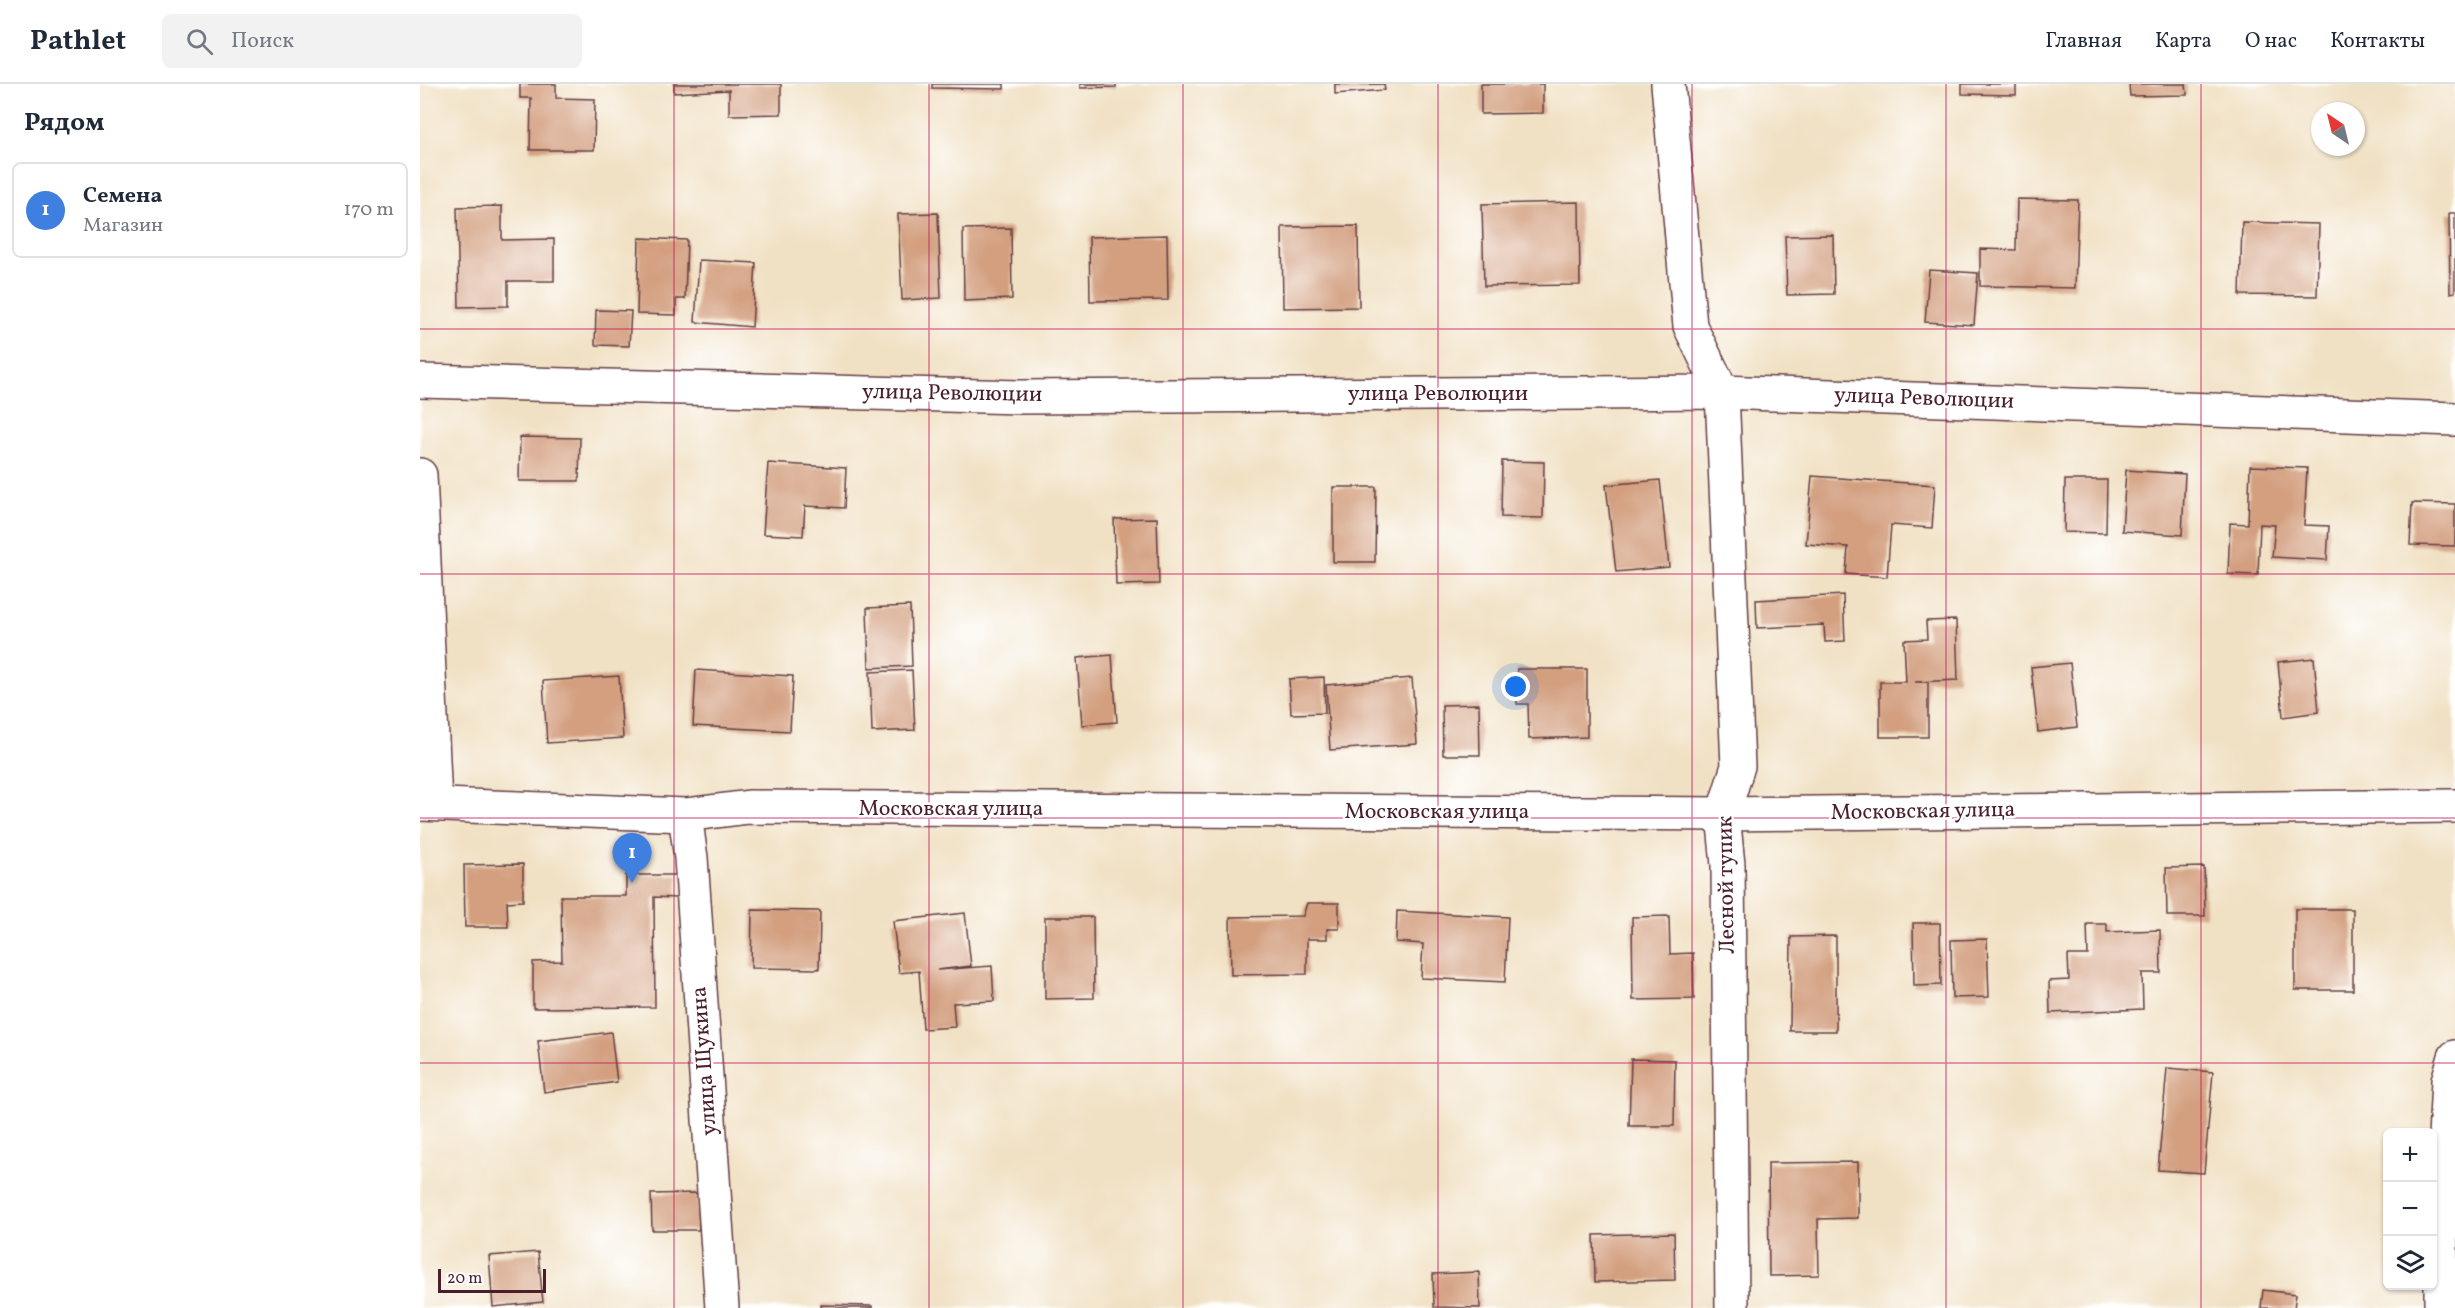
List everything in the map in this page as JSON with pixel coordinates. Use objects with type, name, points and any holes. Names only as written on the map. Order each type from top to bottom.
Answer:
[{"type":"street","points":[[1668,84],[1690,326],[1722,392]]},
{"type":"street","name":"улица Революции","points":[[420,381],[1020,397],[1722,392],[2455,418]]},
{"type":"street","name":"Лесной тупик","points":[[1722,392],[1738,766],[1723,814],[1728,865],[1732,1308]]},
{"type":"street","points":[[420,475],[428,804]]},
{"type":"street","name":"Московская улица","points":[[428,804],[685,815],[749,807],[1723,814],[2455,806]]},
{"type":"street","name":"улица Щукина","points":[[685,815],[692,870],[722,1308]]},
{"type":"street","points":[[2441,1308],[2442,1202],[2448,1081],[2455,1057]]},
{"type":"building","points":[[520,84],[556,84],[556,98],[595,99],[594,150],[530,150],[531,98],[520,98]]},
{"type":"building","points":[[674,84],[781,84],[781,114],[729,115],[729,90],[674,93]]},
{"type":"building","points":[[932,84],[1004,84],[1004,89],[932,88]]},
{"type":"building","points":[[1080,84],[1116,84],[1116,87],[1080,88]]},
{"type":"building","points":[[1335,84],[1384,84],[1385,90],[1335,94]]},
{"type":"building","points":[[1481,84],[1543,84],[1543,113],[1481,114]]},
{"type":"building","points":[[1962,84],[2016,84],[2016,95],[1962,94]]},
{"type":"building","points":[[2129,84],[2186,84],[2187,95],[2130,96]]},
{"type":"building","points":[[2017,199],[2078,200],[2075,288],[1980,286],[1980,249],[2016,250]]},
{"type":"building","points":[[1579,202],[1580,285],[1484,286],[1482,204]]},
{"type":"building","points":[[502,206],[502,240],[554,239],[554,281],[508,281],[508,306],[459,307],[457,207]]},
{"type":"building","points":[[938,213],[941,298],[902,300],[898,214]]},
{"type":"building","points":[[2449,213],[2455,213],[2455,292],[2450,293]]},
{"type":"building","points":[[2242,222],[2319,224],[2317,296],[2240,295]]},
{"type":"building","points":[[1358,226],[1359,307],[1283,308],[1282,227]]},
{"type":"building","points":[[1011,228],[1012,299],[964,301],[963,229]]},
{"type":"building","points":[[1167,235],[1168,300],[1090,301],[1089,237]]},
{"type":"building","points":[[1833,235],[1834,294],[1787,295],[1785,236]]},
{"type":"building","points":[[639,238],[687,240],[685,299],[676,299],[676,315],[637,314]]},
{"type":"building","points":[[699,260],[756,263],[752,327],[695,322]]},
{"type":"building","points":[[1929,270],[1978,273],[1974,325],[1925,322]]},
{"type":"building","points":[[596,310],[631,311],[629,346],[595,345]]},
{"type":"building","points":[[520,437],[580,438],[579,481],[519,481]]},
{"type":"building","points":[[1502,461],[1544,462],[1543,518],[1501,517]]},
{"type":"building","points":[[768,463],[846,468],[844,508],[805,506],[803,536],[763,534]]},
{"type":"building","points":[[2250,466],[2307,468],[2304,525],[2329,526],[2327,560],[2272,557],[2275,525],[2260,524],[2258,575],[2228,574],[2230,523],[2248,524]]},
{"type":"building","points":[[2126,470],[2185,474],[2182,535],[2122,531]]},
{"type":"building","points":[[1812,476],[1935,485],[1932,528],[1891,525],[1887,577],[1846,574],[1848,547],[1806,544]]},
{"type":"building","points":[[1660,480],[1669,567],[1616,572],[1606,485]]},
{"type":"building","points":[[2065,480],[2107,480],[2106,533],[2064,532]]},
{"type":"building","points":[[1333,487],[1376,487],[1375,562],[1333,562]]},
{"type":"building","points":[[2412,503],[2455,504],[2455,546],[2410,545]]},
{"type":"building","points":[[1157,518],[1159,584],[1116,585],[1114,519]]},
{"type":"building","points":[[1843,595],[1845,641],[1825,642],[1824,625],[1757,628],[1756,600]]},
{"type":"building","points":[[910,606],[912,666],[869,668],[867,608]]},
{"type":"building","points":[[1956,620],[1958,680],[1915,682],[1928,682],[1928,737],[1880,737],[1880,682],[1906,682],[1904,640],[1927,639],[1926,621]]},
{"type":"building","points":[[1112,655],[1117,722],[1082,725],[1077,658]]},
{"type":"building","points":[[2314,658],[2319,712],[2283,717],[2278,662]]},
{"type":"building","points":[[2070,663],[2077,727],[2038,732],[2031,667]]},
{"type":"building","points":[[1517,669],[1587,669],[1587,737],[1529,739],[1528,704],[1517,704]]},
{"type":"building","points":[[696,670],[793,676],[790,731],[693,726]]},
{"type":"building","points":[[912,670],[915,730],[872,732],[870,672]]},
{"type":"building","points":[[619,676],[623,738],[547,743],[543,681]]},
{"type":"building","points":[[1324,677],[1325,713],[1291,714],[1289,679]]},
{"type":"building","points":[[1412,678],[1417,744],[1330,750],[1326,685]]},
{"type":"building","points":[[1479,704],[1480,755],[1443,755],[1442,705]]},
{"type":"building","points":[[523,864],[523,901],[507,902],[508,927],[465,927],[464,865]]},
{"type":"building","points":[[2204,867],[2205,916],[2167,916],[2166,868]]},
{"type":"building","points":[[626,875],[678,875],[677,898],[654,897],[655,1007],[533,1008],[533,962],[562,961],[561,896],[626,896]]},
{"type":"building","points":[[1307,903],[1339,903],[1339,929],[1327,929],[1327,939],[1307,939],[1307,974],[1231,975],[1230,917],[1303,916]]},
{"type":"building","points":[[2295,909],[2353,909],[2353,990],[2295,990]]},
{"type":"building","points":[[752,910],[820,911],[819,969],[751,968]]},
{"type":"building","points":[[1397,911],[1508,917],[1505,982],[1421,978],[1423,944],[1396,942]]},
{"type":"building","points":[[965,913],[971,966],[937,970],[992,966],[994,1001],[953,1003],[955,1027],[923,1029],[919,971],[899,973],[893,921]]},
{"type":"building","points":[[1669,916],[1670,954],[1693,953],[1694,999],[1633,1000],[1632,917]]},
{"type":"building","points":[[1045,917],[1093,917],[1094,998],[1045,999]]},
{"type":"building","points":[[1913,923],[1940,923],[1941,985],[1914,986]]},
{"type":"building","points":[[2087,924],[2107,924],[2107,932],[2160,930],[2161,973],[2142,973],[2143,1009],[2050,1013],[2049,981],[2069,980],[2068,955],[2088,955]]},
{"type":"building","points":[[1836,936],[1836,1031],[1790,1031],[1791,937]]},
{"type":"building","points":[[1987,939],[1989,997],[1952,998],[1951,940]]},
{"type":"building","points":[[611,1032],[617,1082],[544,1092],[538,1041]]},
{"type":"building","points":[[1631,1059],[1675,1060],[1674,1126],[1629,1126]]},
{"type":"building","points":[[2167,1068],[2213,1072],[2204,1173],[2158,1170]]},
{"type":"building","points":[[1858,1162],[1858,1218],[1818,1219],[1819,1275],[1769,1276],[1768,1163]]},
{"type":"building","points":[[698,1193],[699,1230],[652,1230],[651,1194]]},
{"type":"building","points":[[1674,1233],[1675,1280],[1595,1282],[1594,1235]]},
{"type":"building","points":[[538,1252],[543,1302],[493,1307],[489,1256]]},
{"type":"building","points":[[1479,1272],[1480,1308],[1434,1307],[1433,1274]]},
{"type":"building","points":[[2263,1290],[2296,1294],[2294,1308],[2261,1308]]},
{"type":"building","points":[[821,1305],[872,1306],[872,1308],[821,1308]]},
{"type":"place","name":"Семена","points":[[632,883]]}]
